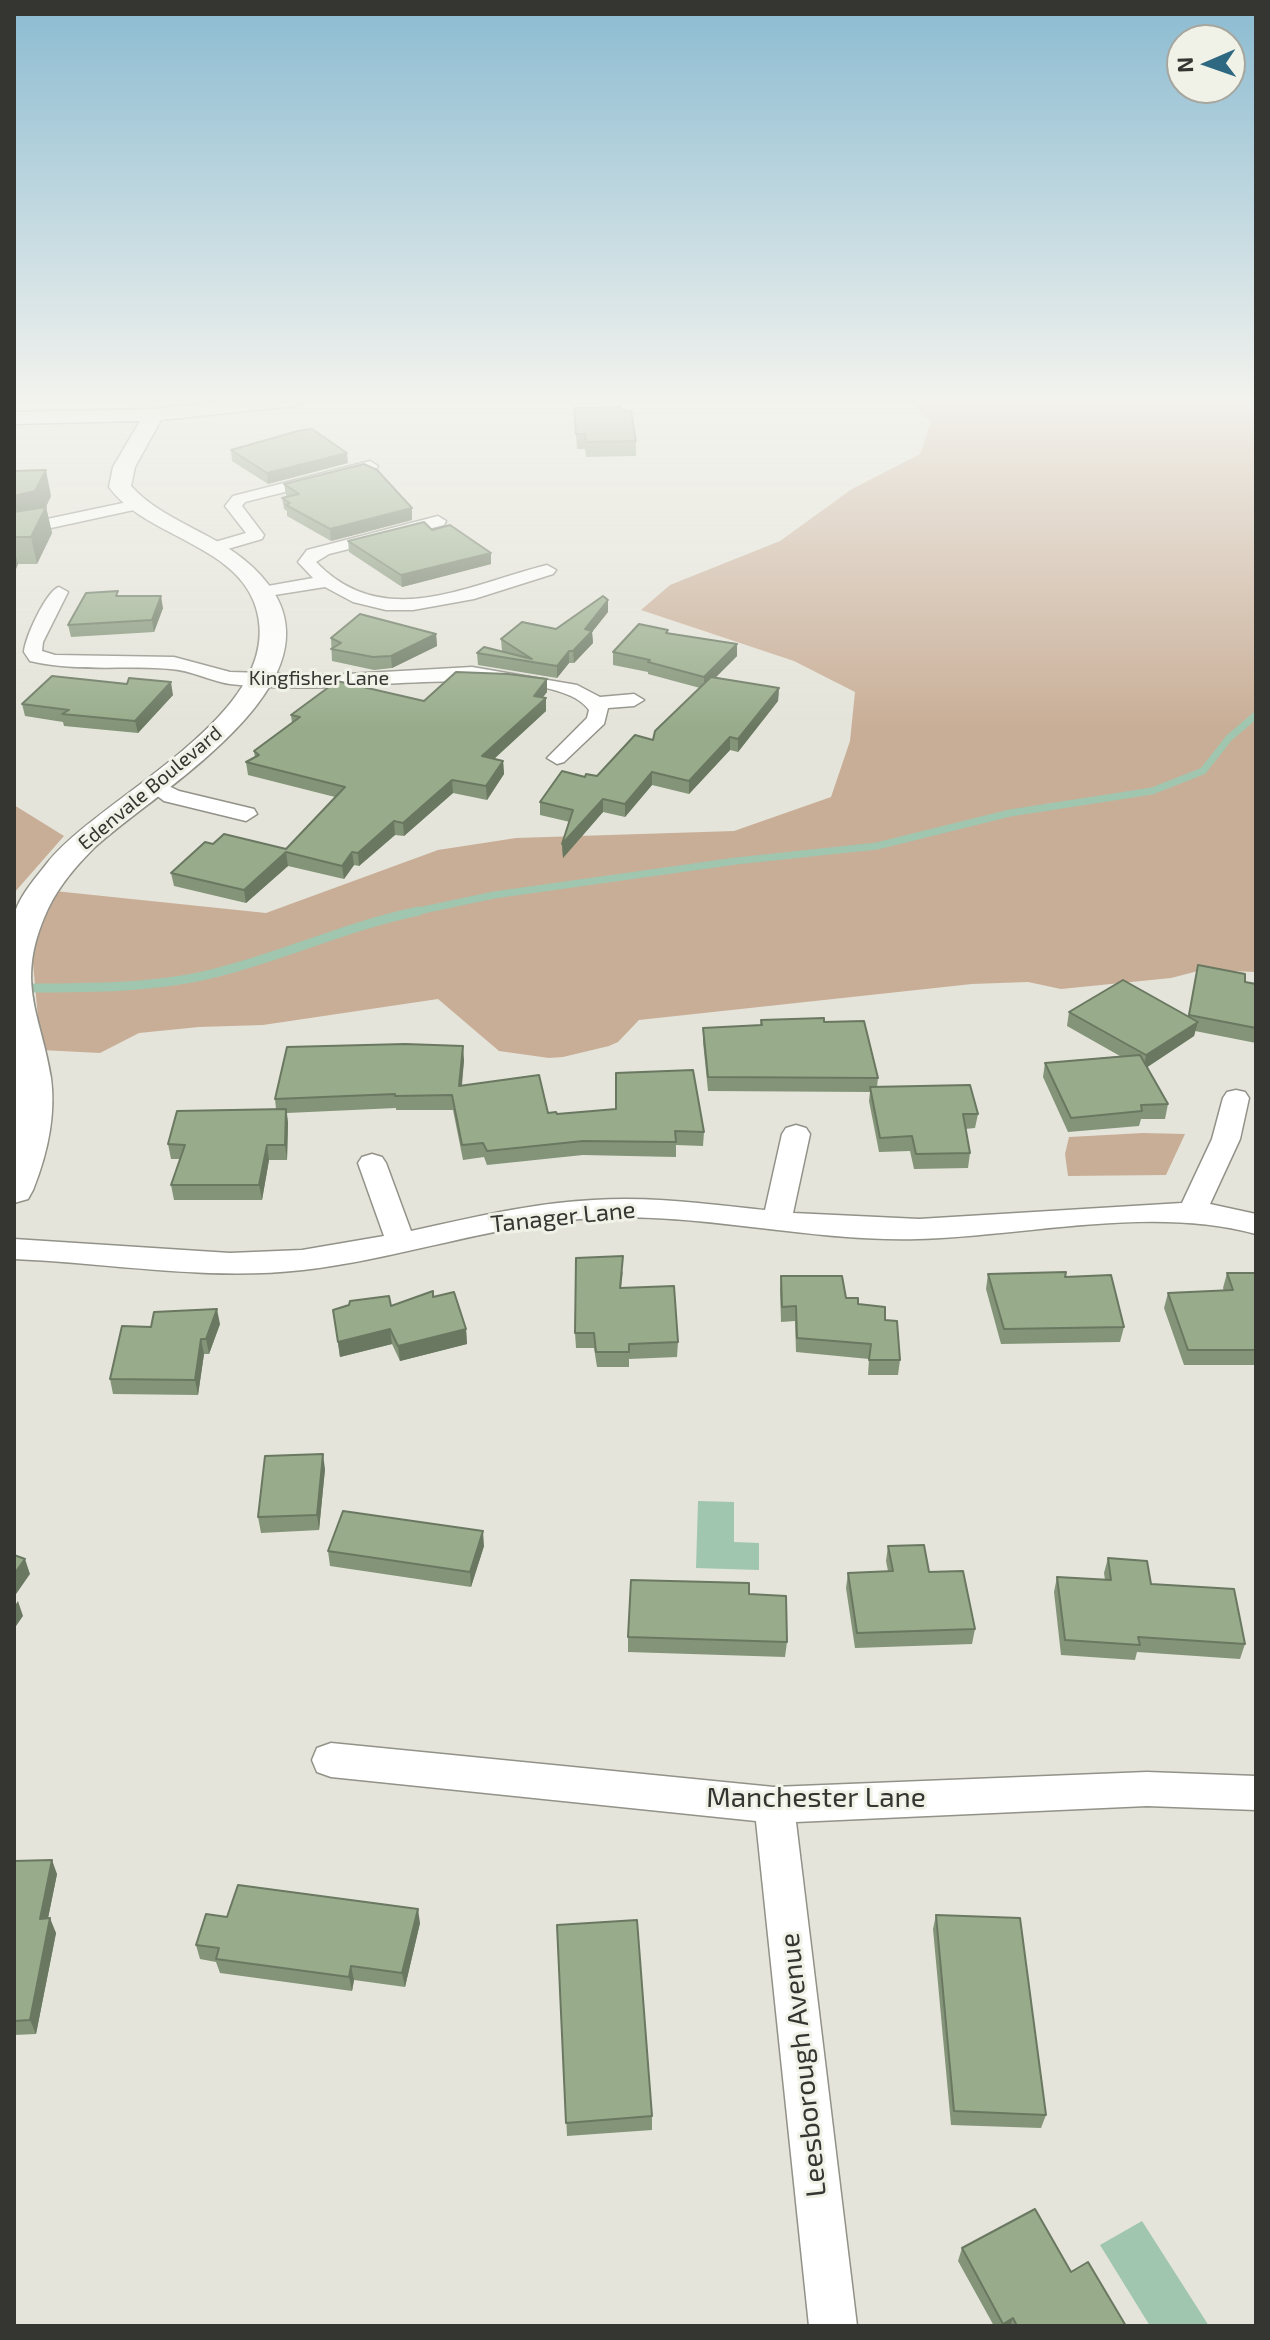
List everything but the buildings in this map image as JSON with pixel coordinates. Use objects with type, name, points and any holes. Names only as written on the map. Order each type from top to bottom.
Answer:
[{"type":"street","points":[[14,531],[120,509]]},
{"type":"street","name":"Edenvale Boulevard","points":[[14,1190],[31,1133],[34,1089],[15,1001],[16,959],[29,918],[51,879],[81,843],[234,716],[260,679],[270,656],[273,633],[270,611],[262,592],[246,573],[214,548],[145,509]]},
{"type":"street","points":[[214,548],[256,535],[236,509]]},
{"type":"street","points":[[438,521],[313,554],[307,562],[329,581],[366,603],[398,606],[432,602],[547,570]]},
{"type":"street","points":[[262,592],[329,581]]},
{"type":"street","name":"Kingfisher Lane","points":[[59,592],[34,642],[33,652],[37,657],[55,661],[174,663],[229,678],[330,681],[472,673],[577,691],[596,703]]},
{"type":"street","points":[[557,758],[597,720],[599,710],[596,703],[634,700]]},
{"type":"street","points":[[154,785],[172,796],[246,814]]},
{"type":"street","points":[[1193,1211],[1226,1139],[1236,1098]]},
{"type":"street","points":[[777,1222],[796,1134]]},
{"type":"street","points":[[372,1163],[401,1244]]},
{"type":"street","name":"Tanager Lane","points":[[14,1249],[219,1265],[299,1260],[401,1244],[521,1217],[591,1209],[661,1208],[824,1227],[918,1229],[1008,1220],[1193,1211],[1256,1224]]},
{"type":"street","name":"Manchester Lane","points":[[331,1760],[774,1805],[1147,1789],[1256,1793]]},
{"type":"street","name":"Leesborough Avenue","points":[[774,1805],[833,2326]]},
{"type":"shaded area","points":[[824,509],[1256,509],[1256,972],[1202,970],[1171,978],[1061,989],[1028,982],[972,984],[639,1020],[618,1042],[609,1046],[549,1058],[499,1051],[438,999],[263,1025],[139,1033],[100,1053],[41,1050],[26,888],[266,913],[438,850],[516,838],[734,831],[831,797],[850,741],[855,692],[794,661],[641,610],[670,585],[780,541]]},
{"type":"shaded area","points":[[14,805],[64,836],[14,893]]},
{"type":"shaded area","points":[[1185,1134],[1166,1175],[1068,1176],[1065,1154],[1069,1137]]},
{"type":"shaded area","points":[[698,1501],[734,1502],[734,1542],[759,1543],[759,1570],[696,1568]]},
{"type":"shaded area","points":[[1142,2221],[1209,2326],[1150,2326],[1100,2245]]},
{"type":"waterway","points":[[409,913],[494,895],[736,861],[877,846],[1010,813],[1152,791],[1203,771],[1229,738],[1256,715]]},
{"type":"waterway","points":[[14,988],[115,986],[191,978],[241,966],[367,924],[419,911]]}]
